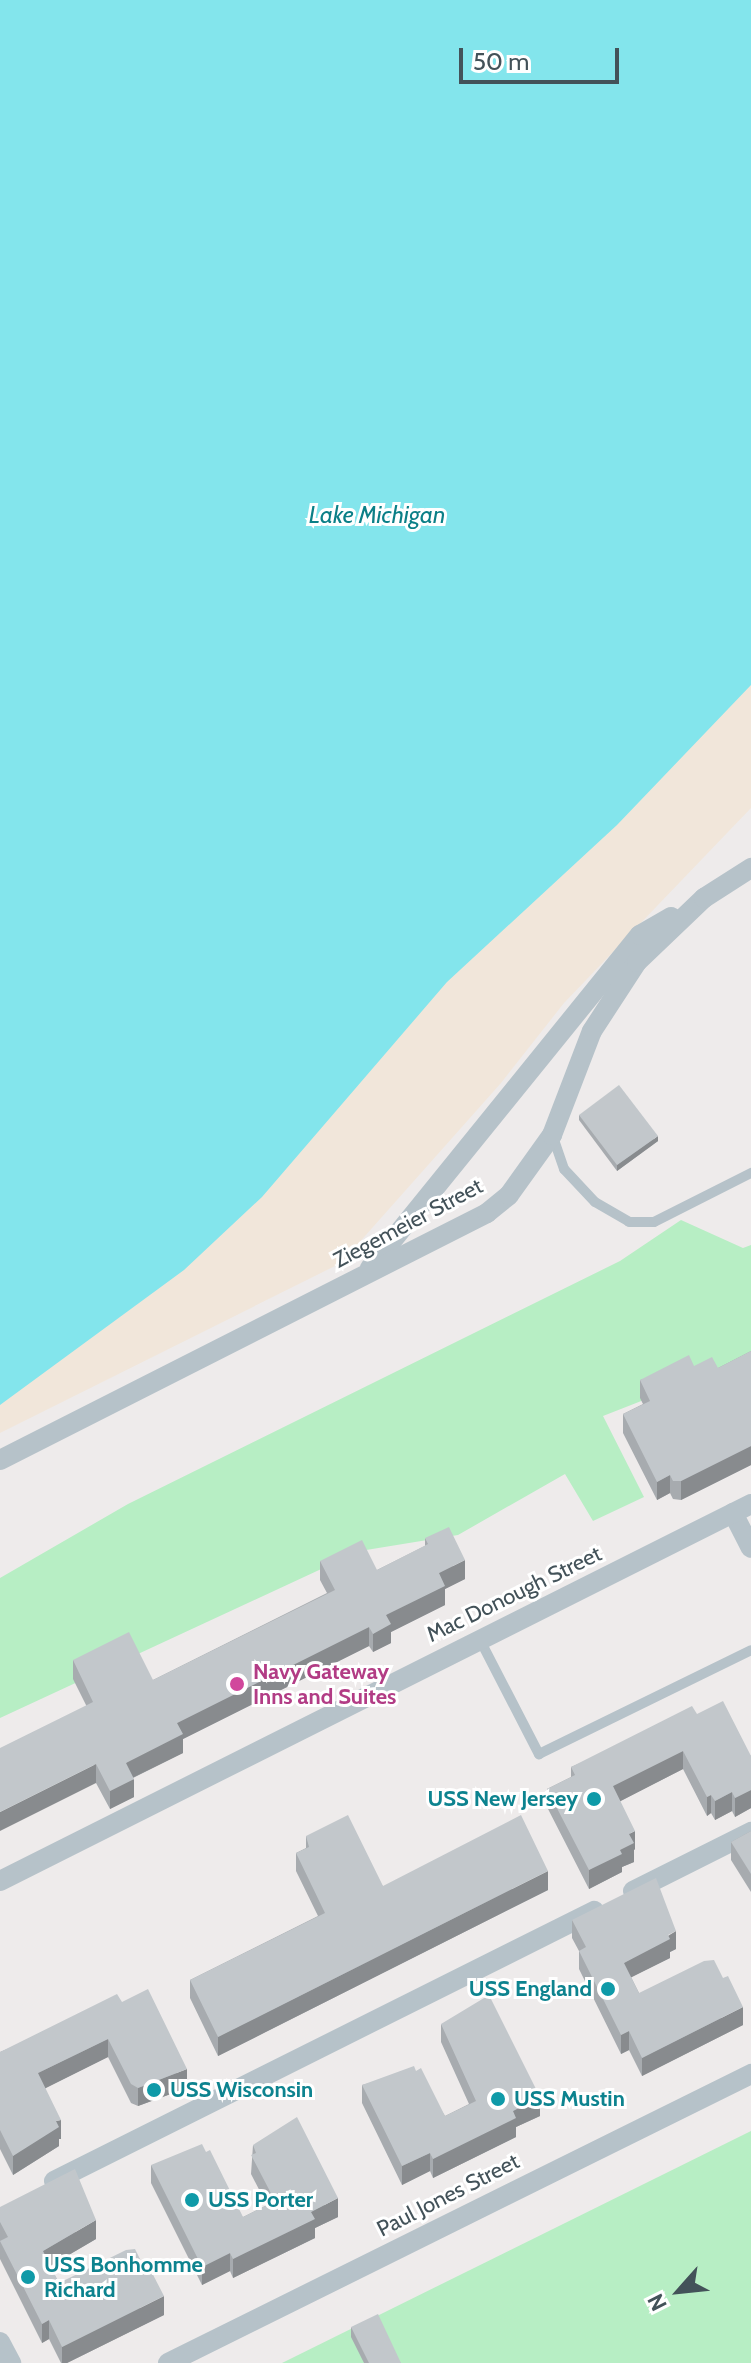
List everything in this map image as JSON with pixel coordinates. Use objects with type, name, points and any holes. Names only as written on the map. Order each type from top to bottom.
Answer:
[{"type":"street","name":"Ziegemeier Street","points":[[0,1460],[487,1213],[534,1168],[552,1135],[571,1078],[608,1003],[637,962],[704,898],[751,868]]},
{"type":"street","points":[[365,1274],[640,935],[704,898]]},
{"type":"street","points":[[742,1509],[751,1548]]},
{"type":"street","name":"Mac Donough Street","points":[[0,1881],[479,1637],[742,1509]]},
{"type":"street","points":[[31,2192],[751,1832]]},
{"type":"street","name":"Paul Jones Street","points":[[168,2363],[751,2074]]},
{"type":"street","points":[[0,2342],[11,2363]]},
{"type":"lane","points":[[552,1135],[564,1169],[595,1202],[629,1222],[654,1222],[751,1173]]},
{"type":"lane","points":[[479,1637],[539,1754],[751,1650]]},
{"type":"green space","points":[[681,1220],[743,1248],[751,1245],[751,1358],[603,1416],[644,1497],[593,1521],[565,1474],[458,1535],[360,1551],[0,1718],[0,1578],[128,1504],[620,1261]]},
{"type":"green space","points":[[751,2131],[751,2363],[282,2363]]},
{"type":"sand","points":[[751,308],[751,808],[564,1003],[501,1083],[341,1263],[0,1433],[0,1176]]},
{"type":"water","name":"Lake Michigan","points":[[0,0],[751,0],[751,685],[617,825],[447,982],[262,1197],[184,1270],[0,1405]]},
{"type":"building","points":[[619,1085],[658,1136],[617,1165],[579,1115]]},
{"type":"building","points":[[751,1351],[751,1446],[681,1481],[673,1481],[670,1475],[657,1482],[623,1414],[650,1401],[640,1380],[689,1355],[694,1366],[712,1357],[718,1368]]},
{"type":"building","name":"Navy Gateway Inns and Suites","points":[[449,1527],[465,1560],[439,1573],[445,1586],[386,1615],[391,1624],[373,1634],[369,1627],[177,1723],[183,1734],[126,1763],[134,1779],[110,1791],[96,1764],[0,1812],[0,1748],[93,1702],[73,1660],[129,1632],[153,1680],[335,1590],[320,1561],[362,1540],[377,1570],[428,1544],[425,1538]]},
{"type":"building","name":"USS New Jersey","points":[[723,1701],[751,1756],[751,1790],[735,1798],[732,1792],[715,1801],[711,1795],[707,1797],[683,1751],[613,1786],[635,1831],[629,1834],[634,1843],[620,1850],[622,1854],[589,1870],[547,1789],[575,1775],[571,1767],[692,1706],[697,1714]]},
{"type":"building","points":[[348,1815],[383,1886],[521,1815],[548,1871],[218,2037],[190,1980],[325,1913],[296,1853],[309,1847],[306,1836]]},
{"type":"building","points":[[751,1831],[751,1874],[731,1842]]},
{"type":"building","name":"USS England","points":[[656,1878],[676,1931],[668,1935],[670,1939],[624,1963],[639,1993],[704,1961],[714,1960],[723,1978],[728,1976],[743,2007],[642,2058],[629,2031],[621,2035],[579,1951],[586,1947],[572,1920]]},
{"type":"building","name":"USS Wisconsin","points":[[148,1989],[187,2069],[138,2088],[131,2084],[108,2039],[38,2073],[61,2120],[56,2121],[59,2127],[13,2156],[0,2130],[0,2052],[117,1994],[122,2002]]},
{"type":"building","name":"USS Mustin","points":[[489,1995],[540,2097],[513,2111],[516,2118],[433,2159],[430,2153],[402,2166],[362,2085],[414,2066],[416,2071],[421,2068],[445,2116],[476,2101],[441,2024]]},
{"type":"building","name":"USS Porter","points":[[297,2117],[338,2198],[311,2212],[315,2219],[233,2259],[230,2253],[202,2267],[151,2165],[202,2144],[206,2152],[210,2150],[243,2217],[275,2201],[251,2155],[256,2153],[253,2145]]},
{"type":"building","name":"USS Bonhomme Richard","points":[[75,2169],[96,2220],[43,2251],[59,2283],[126,2250],[135,2249],[144,2267],[148,2265],[164,2296],[62,2347],[49,2320],[42,2324],[0,2241],[8,2237],[0,2222],[0,2207]]},
{"type":"building","points":[[378,2314],[401,2363],[369,2363],[351,2327]]},
{"type":"place","name":"Navy Gateway Inns and Suites","points":[[237,1684]]},
{"type":"place","name":"USS New Jersey","points":[[594,1799]]},
{"type":"place","name":"USS England","points":[[608,1989]]},
{"type":"place","name":"USS Wisconsin","points":[[154,2090]]},
{"type":"place","name":"USS Mustin","points":[[498,2099]]},
{"type":"place","name":"USS Porter","points":[[192,2200]]},
{"type":"place","name":"USS Bonhomme Richard","points":[[28,2277]]}]
